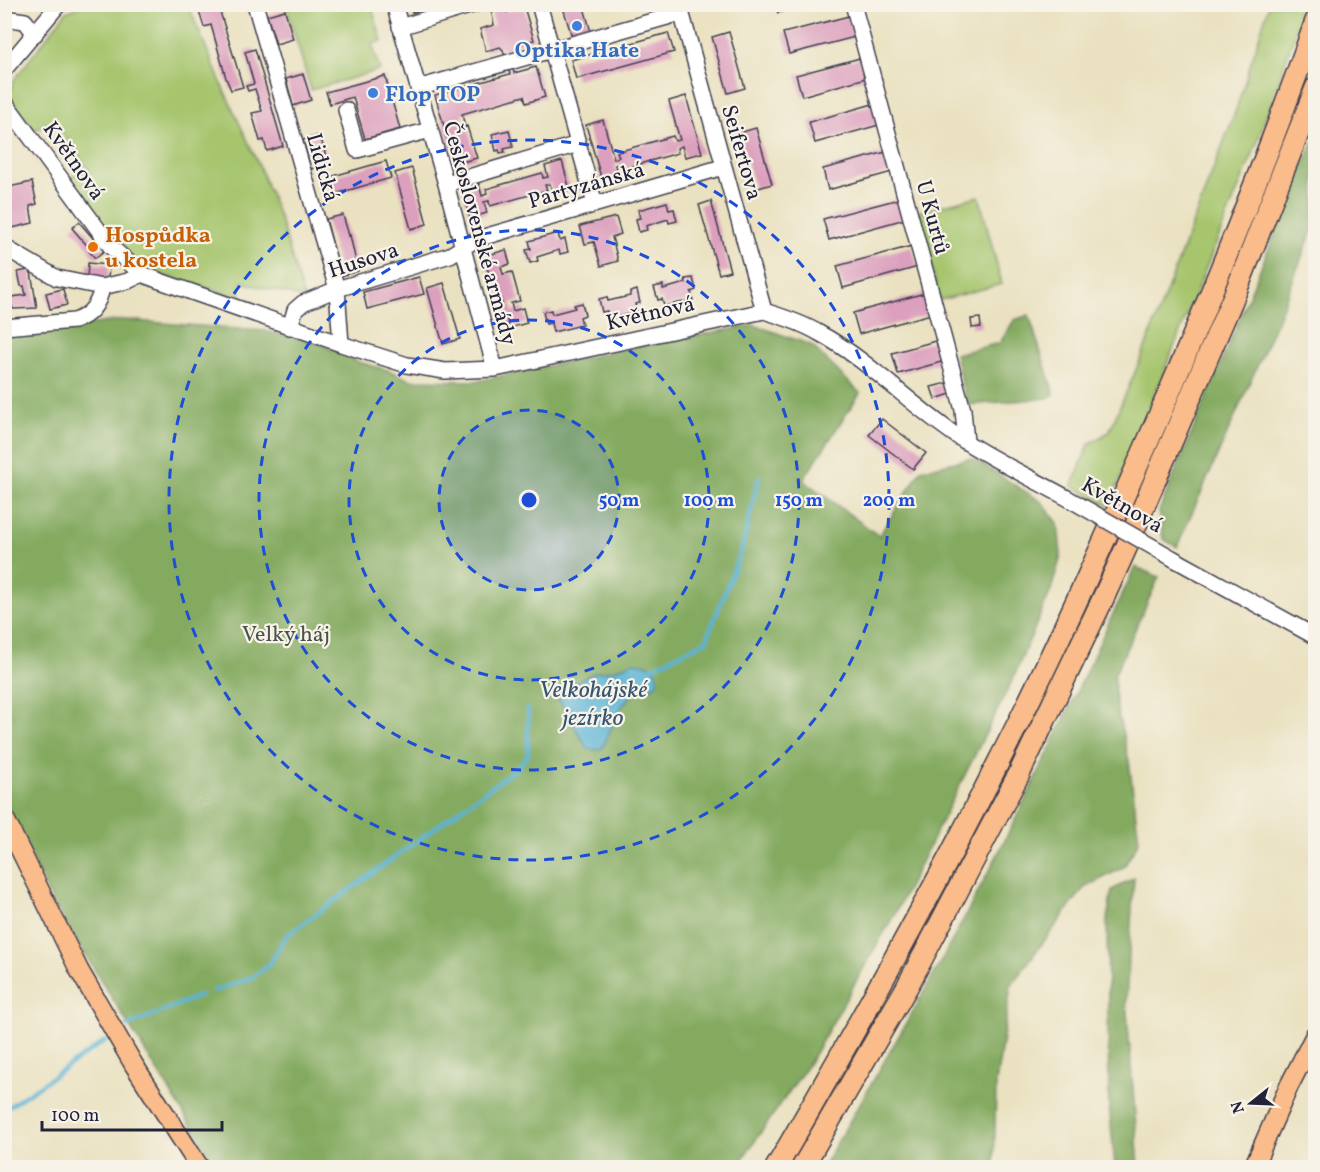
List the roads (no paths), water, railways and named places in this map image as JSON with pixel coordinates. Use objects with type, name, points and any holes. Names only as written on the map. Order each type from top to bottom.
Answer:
[{"type":"highway","points":[[776,1167],[884,978],[992,776],[1091,573],[1216,282],[1316,21]]},
{"type":"highway","points":[[802,1167],[913,977],[1019,774],[1105,594],[1236,291],[1316,88]]},
{"type":"main road","points":[[4,817],[79,970],[134,1065],[200,1167]]},
{"type":"main road","points":[[1253,1167],[1316,1033]]},
{"type":"street","points":[[4,70],[59,4]]},
{"type":"street","name":"Lidická","points":[[255,4],[336,289],[341,344]]},
{"type":"street","name":"Československé armády","points":[[394,4],[446,184],[495,369]]},
{"type":"street","points":[[400,27],[476,4]]},
{"type":"street","points":[[539,4],[595,204]]},
{"type":"street","name":"U Kurtů","points":[[853,4],[960,400],[966,442]]},
{"type":"street","points":[[418,88],[551,50],[680,9]]},
{"type":"street","name":"Seifertova","points":[[680,9],[764,311]]},
{"type":"street","points":[[4,18],[25,21],[35,34]]},
{"type":"street","name":"Květnová","points":[[4,101],[95,228],[119,255],[142,274],[341,344],[407,364],[445,371],[495,369],[764,311],[792,319],[846,350],[912,403],[966,442],[1316,637]]},
{"type":"street","points":[[346,110],[357,150],[430,130]]},
{"type":"street","points":[[446,184],[578,144]]},
{"type":"street","name":"Partyzánská","points":[[462,248],[477,239],[723,167]]},
{"type":"street","points":[[4,247],[57,278],[102,287],[128,281],[142,274]]},
{"type":"street","name":"Husova","points":[[290,327],[295,310],[303,303],[336,289],[450,255],[462,248]]},
{"type":"street","points":[[4,327],[82,319],[89,315],[94,307],[102,287]]},
{"type":"water","name":"Velkohájské jezírko","points":[[633,662],[651,666],[656,672],[658,682],[628,699],[619,711],[602,748],[588,749],[559,700],[561,690],[594,673],[615,670]]},
{"type":"waterway","points":[[651,668],[706,641],[742,548],[759,477]]},
{"type":"waterway","points":[[213,991],[251,978],[269,965],[286,936],[516,769],[528,755],[528,709]]},
{"type":"waterway","points":[[127,1026],[201,995]]},
{"type":"waterway","points":[[4,1110],[105,1041]]},
{"type":"place","name":"Optika Hate","points":[[577,26]]},
{"type":"place","name":"Flop TOP","points":[[373,93]]},
{"type":"place","name":"Hospůdka u kostela","points":[[93,247]]},
{"type":"park label","name":"Velký háj","points":[[286,633]]}]
